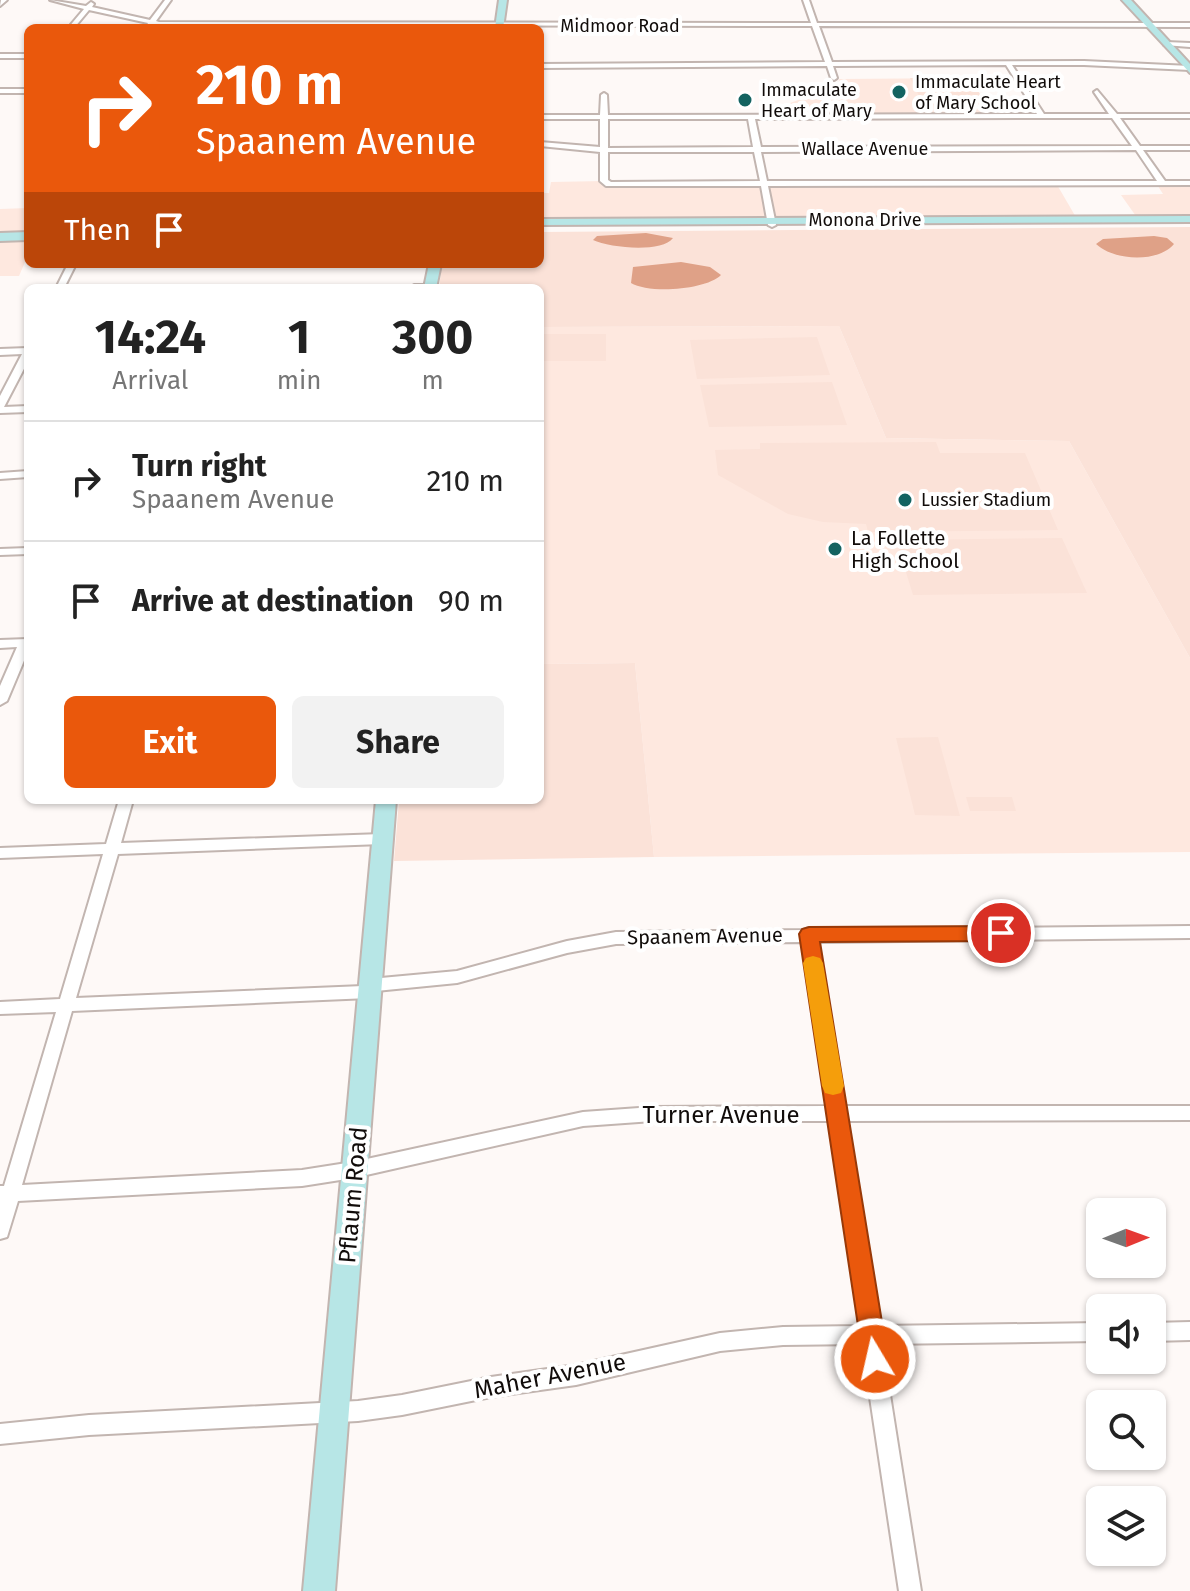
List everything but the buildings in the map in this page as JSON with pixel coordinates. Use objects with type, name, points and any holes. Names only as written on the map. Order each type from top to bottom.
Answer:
[{"type":"street","name":"Midmoor Road","points":[[53,0],[143,24]]},
{"type":"street","points":[[74,24],[94,0]]},
{"type":"street","points":[[151,24],[168,0]]},
{"type":"street","points":[[499,24],[503,0]]},
{"type":"street","points":[[806,0],[834,78]]},
{"type":"street","points":[[1126,0],[1190,69]]},
{"type":"street","name":"Midmoor Road","points":[[544,27],[1190,25]]},
{"type":"street","points":[[1166,44],[1190,45]]},
{"type":"street","points":[[0,56],[24,56]]},
{"type":"street","points":[[544,66],[1008,64],[1190,69]]},
{"type":"street","points":[[1008,64],[1042,117]]},
{"type":"street","points":[[0,91],[24,91]]},
{"type":"street","points":[[1097,92],[1163,183]]},
{"type":"street","points":[[604,95],[607,183],[1190,183]]},
{"type":"street","points":[[544,117],[1190,116]]},
{"type":"street","points":[[751,117],[771,223]]},
{"type":"street","name":"Wallace Avenue","points":[[544,144],[604,150],[1190,148]]},
{"type":"street","name":"Monona Drive","points":[[544,224],[1190,221]]},
{"type":"street","points":[[0,240],[24,239]]},
{"type":"street","points":[[0,352],[24,351]]},
{"type":"street","points":[[24,359],[0,408],[24,409]]},
{"type":"street","points":[[0,476],[24,474]]},
{"type":"street","points":[[0,552],[24,551]]},
{"type":"street","points":[[0,644],[24,643]]},
{"type":"street","points":[[0,701],[24,647]]},
{"type":"street","points":[[0,1231],[5,1194],[54,1051],[64,1005],[125,804]]},
{"type":"street","name":"Pflaum Road","points":[[319,1591],[386,804]]},
{"type":"street","points":[[0,853],[382,839]]},
{"type":"street","name":"Spaanem Avenue","points":[[0,1008],[369,989],[469,975],[595,940],[809,934],[1190,932]]},
{"type":"street","points":[[809,934],[910,1591]]},
{"type":"street","name":"Turner Avenue","points":[[5,1194],[302,1178],[353,1170],[583,1119],[653,1114],[1190,1113]]},
{"type":"street","points":[[1166,1332],[1190,1331]]},
{"type":"street","name":"Maher Avenue","points":[[0,1434],[89,1425],[334,1412],[402,1405],[491,1387],[576,1375],[720,1342],[783,1336],[1086,1332]]},
{"type":"shaded area","points":[[910,78],[970,78],[983,99],[921,100]]},
{"type":"shaded area","name":"Immaculate Heart of Mary School","points":[[970,78],[992,115],[794,116],[790,103],[840,85],[839,79]]},
{"type":"shaded area","points":[[551,182],[1056,183],[1077,219],[544,222],[544,193],[549,193]]},
{"type":"shaded area","points":[[1156,183],[1190,183],[1190,219],[1138,219],[1121,195],[1163,194]]},
{"type":"shaded area","points":[[24,208],[24,233],[0,234],[0,209]]},
{"type":"shaded area","points":[[1190,227],[1190,658],[1069,441],[886,438],[839,326],[544,327],[544,284],[440,284],[442,268],[544,268],[544,232]]},
{"type":"shaded area","points":[[646,233],[673,238],[667,243],[647,247],[623,247],[593,240],[597,236]]},
{"type":"shaded area","points":[[1167,238],[1174,244],[1158,254],[1136,258],[1114,254],[1096,244],[1103,239]]},
{"type":"shaded area","points":[[24,241],[24,264],[19,276],[0,276],[0,242]]},
{"type":"shaded area","points":[[681,262],[710,267],[721,275],[703,284],[677,289],[631,283],[633,267]]},
{"type":"shaded area","name":"La Follette High School","points":[[839,326],[886,438],[1069,441],[1190,658],[1190,852],[654,857],[635,663],[544,664],[544,327]]},
{"type":"shaded area","points":[[544,334],[606,334],[606,361],[544,361]]},
{"type":"shaded area","points":[[817,337],[830,375],[697,379],[690,340]]},
{"type":"shaded area","points":[[832,382],[847,425],[709,427],[700,385]]},
{"type":"shaded area","name":"Lussier Stadium","points":[[936,442],[940,453],[1025,453],[1058,530],[868,532],[866,524],[823,522],[788,514],[718,475],[715,450],[760,449],[760,443]]},
{"type":"shaded area","points":[[1062,538],[1087,593],[913,595],[896,540]]},
{"type":"shaded area","points":[[635,663],[654,857],[394,861],[399,804],[544,804],[544,664]]},
{"type":"shaded area","points":[[938,737],[960,816],[915,815],[896,738]]},
{"type":"shaded area","points":[[966,797],[1012,797],[1016,811],[970,811]]},
{"type":"slow traffic","points":[[813,963],[833,1086]]},
{"type":"place","name":"Immaculate Heart of Mary School","points":[[899,92]]},
{"type":"place","name":"Immaculate Heart of Mary","points":[[745,100]]},
{"type":"place","name":"Lussier Stadium","points":[[905,500]]},
{"type":"place","name":"La Follette High School","points":[[835,549]]},
{"type":"route","points":[[875,1359],[809,934],[1001,933]]}]
